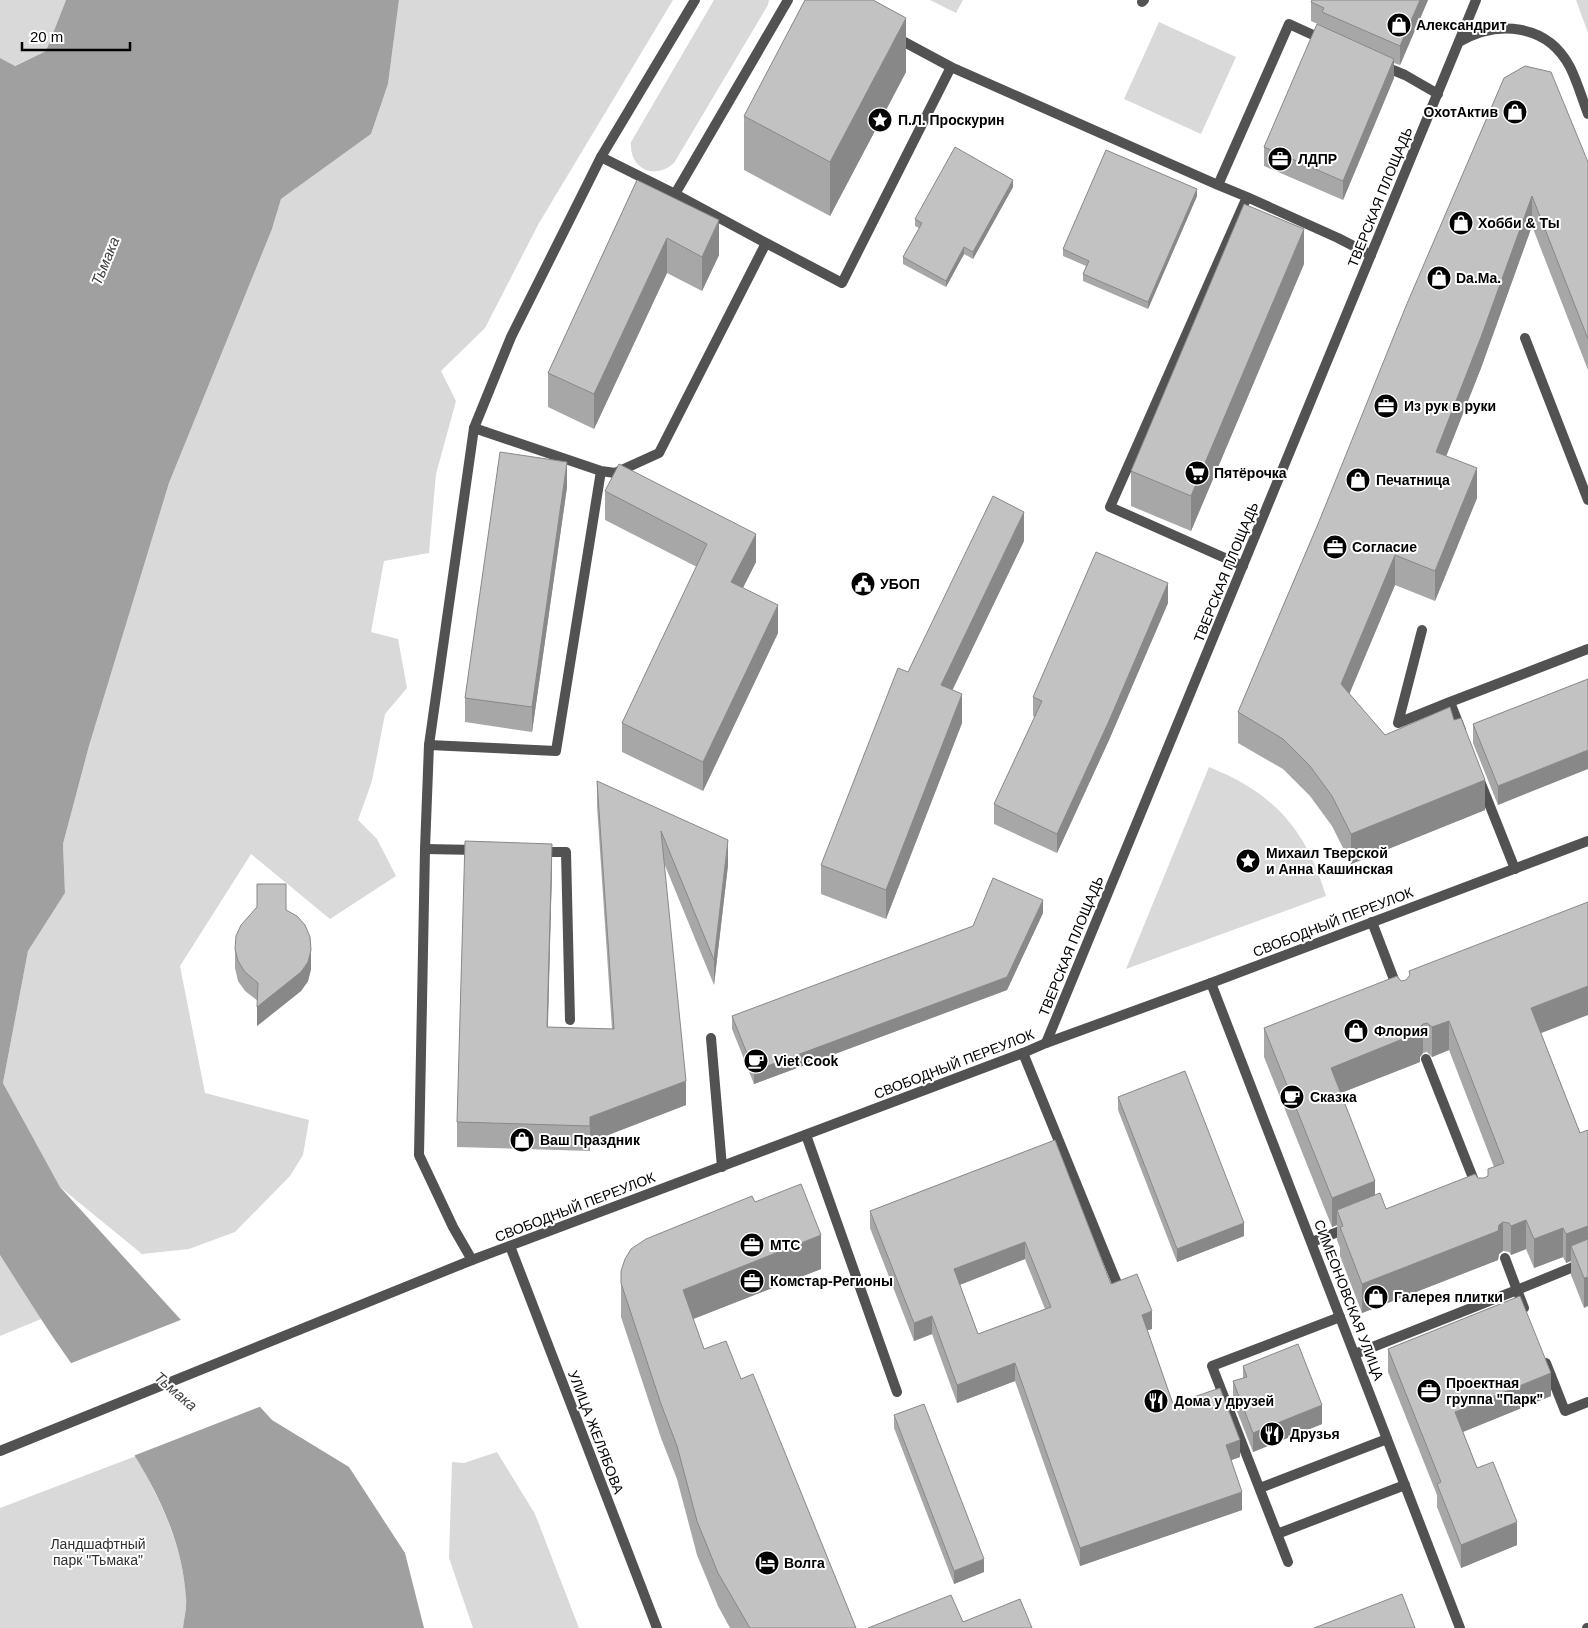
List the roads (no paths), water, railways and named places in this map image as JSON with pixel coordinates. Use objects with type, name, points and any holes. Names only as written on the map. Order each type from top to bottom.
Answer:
[{"type":"street","points":[[472,1260],[452,1227],[419,1155],[425,849],[430,745],[474,428],[511,337],[601,157],[695,0]]},
{"type":"street","points":[[675,194],[788,0]]},
{"type":"street","name":"ТВЕРСКАЯ ПЛОЩАДЬ","points":[[1046,1043],[1476,0]]},
{"type":"street","points":[[1218,185],[1289,24],[1334,44]]},
{"type":"street","points":[[1459,42],[1478,32],[1499,28],[1520,29],[1540,37],[1557,50],[1570,66],[1588,114]]},
{"type":"street","points":[[885,31],[951,67],[1247,197],[1371,255]]},
{"type":"street","points":[[1370,60],[1405,75],[1438,94]]},
{"type":"street","points":[[601,157],[842,283],[951,67]]},
{"type":"street","points":[[1243,566],[1110,507],[1247,197]]},
{"type":"street","points":[[474,428],[601,471],[615,473],[659,453],[766,243]]},
{"type":"street","points":[[1525,338],[1588,500]]},
{"type":"street","points":[[430,745],[556,751],[601,471]]},
{"type":"street","points":[[1422,630],[1398,723],[1588,650]]},
{"type":"street","points":[[1450,702],[1464,738]]},
{"type":"street","points":[[1477,773],[1515,868]]},
{"type":"street","name":"СВОБОДНЫЙ ПЕРЕУЛОК","points":[[0,1451],[472,1260],[1588,841]]},
{"type":"street","points":[[425,849],[491,851]]},
{"type":"street","points":[[529,852],[566,852],[570,1020]]},
{"type":"street","points":[[1372,922],[1403,1003]]},
{"type":"street","name":"СИМЕОНОВСКАЯ УЛИЦА","points":[[1211,983],[1460,1628]]},
{"type":"street","points":[[711,1038],[722,1167]]},
{"type":"street","points":[[1024,1053],[1116,1281]]},
{"type":"street","points":[[1426,1059],[1471,1182]]},
{"type":"street","points":[[806,1135],[897,1392]]},
{"type":"street","points":[[1312,1242],[1355,1225]]},
{"type":"street","name":"УЛИЦА ЖЕЛЯБОВА","points":[[510,1246],[657,1628]]},
{"type":"street","points":[[1505,1258],[1527,1316]]},
{"type":"street","points":[[1355,1354],[1588,1261]]},
{"type":"street","points":[[1288,1562],[1212,1366],[1340,1317]]},
{"type":"street","points":[[1541,1350],[1565,1411],[1588,1402]]},
{"type":"street","points":[[1260,1488],[1387,1439]]},
{"type":"street","points":[[1277,1534],[1405,1485]]},
{"type":"water","name":"Тьмака","points":[[66,0],[399,0],[388,84],[371,134],[281,199],[272,229],[169,483],[89,746],[63,844],[65,893],[28,951],[3,1083],[60,1187],[272,1420],[349,1467],[405,1553],[424,1628],[183,1628],[186,1602],[181,1565],[173,1533],[160,1502],[128,1445],[0,1255],[0,58],[15,66],[46,51]]},
{"type":"place","name":"Александрит","points":[[1399,25]]},
{"type":"place","name":"ОхотАктив","points":[[1515,112]]},
{"type":"place","name":"П.Л. Проскурин","points":[[880,120]]},
{"type":"place","name":"ЛДПР","points":[[1280,159]]},
{"type":"place","name":"Хобби & Ты","points":[[1461,223]]},
{"type":"place","name":"Da.Ma.","points":[[1439,278]]},
{"type":"place","name":"Из рук в руки","points":[[1386,406]]},
{"type":"place","name":"Пятёрочка","points":[[1197,473]]},
{"type":"place","name":"Печатница","points":[[1358,480]]},
{"type":"place","name":"Согласие","points":[[1335,547]]},
{"type":"place","name":"УБОП","points":[[863,584]]},
{"type":"place","name":"Михаил Тверской и Анна Кашинская","points":[[1248,861]]},
{"type":"place","name":"Флория","points":[[1356,1031]]},
{"type":"place","name":"Viet Cook","points":[[756,1061]]},
{"type":"place","name":"Сказка","points":[[1292,1097]]},
{"type":"place","name":"Ваш Праздник","points":[[522,1140]]},
{"type":"place","name":"МТС","points":[[752,1245]]},
{"type":"place","name":"Комстар-Регионы","points":[[752,1281]]},
{"type":"place","name":"Галерея плитки","points":[[1376,1297]]},
{"type":"place","name":"Проектная группа \"Парк\"","points":[[1429,1391]]},
{"type":"place","name":"Дома у друзей","points":[[1156,1401]]},
{"type":"place","name":"Друзья","points":[[1272,1434]]},
{"type":"place","name":"Волга","points":[[767,1563]]},
{"type":"park label","name":"Ландшафтный парк \"Тьмака\"","points":[[98,1552]]}]
